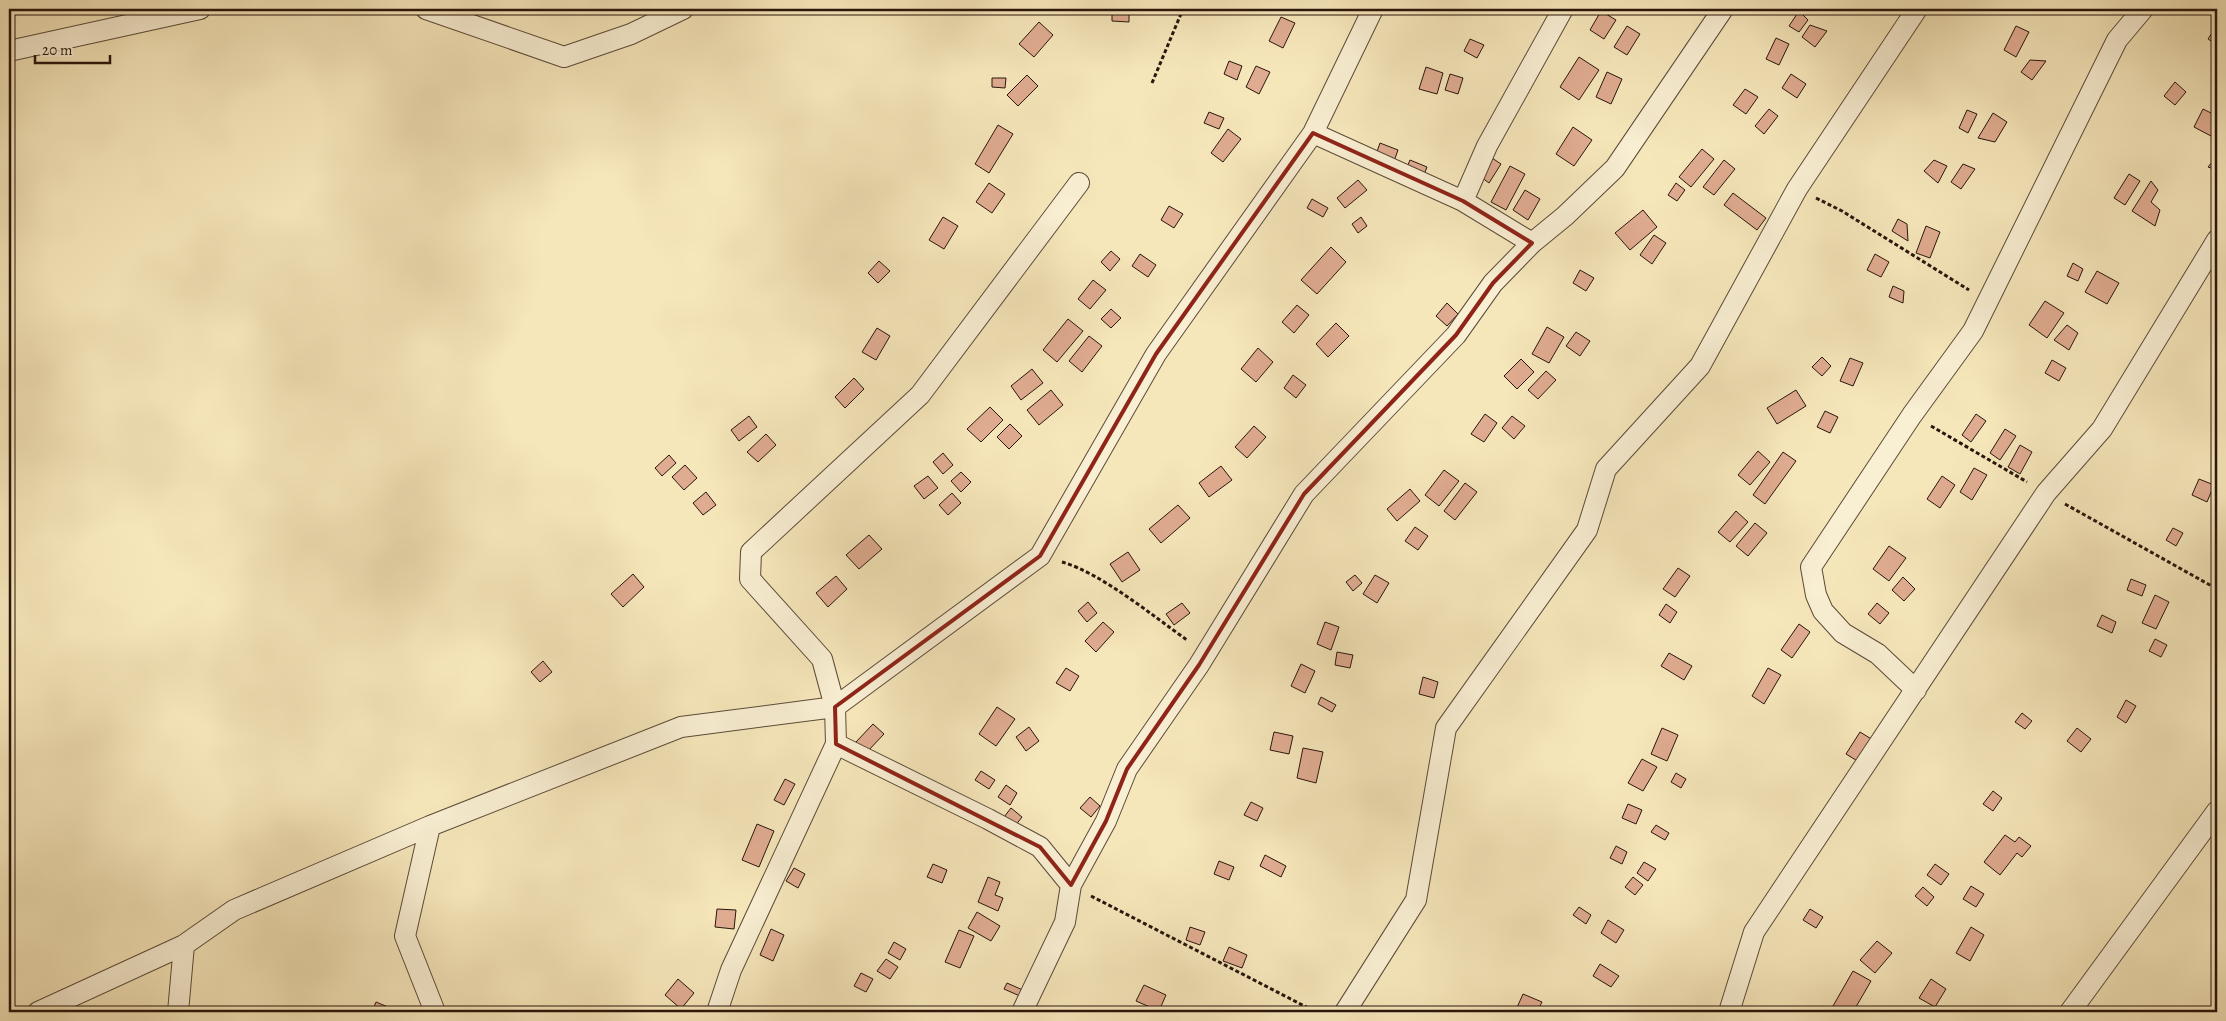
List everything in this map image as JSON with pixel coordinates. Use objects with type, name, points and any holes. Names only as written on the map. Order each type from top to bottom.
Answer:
[{"type":"street","points":[[9,51],[200,9]]},
{"type":"street","points":[[426,9],[564,57],[631,34],[683,9]]},
{"type":"street","points":[[38,1012],[184,945],[234,910],[430,826],[681,727],[835,706],[1040,556],[1156,354],[1313,133],[1373,9]]},
{"type":"street","points":[[1463,201],[1488,146],[1563,9]]},
{"type":"street","points":[[1022,1012],[1065,922],[1071,885],[1106,821],[1127,769],[1206,654],[1304,494],[1456,335],[1493,283],[1532,243],[1566,216],[1615,168],[1723,9]]},
{"type":"street","points":[[1345,1012],[1416,900],[1446,728],[1587,530],[1606,469],[1700,366],[1797,189],[1917,9]]},
{"type":"street","points":[[1916,690],[1878,654],[1844,633],[1823,611],[1816,596],[1811,567],[1912,415],[1973,331],[1989,303],[2118,40],[2143,9]]},
{"type":"street","points":[[1313,133],[1463,201],[1532,243]]},
{"type":"street","points":[[717,1012],[731,970],[836,744],[835,706],[822,658],[750,579],[751,552],[920,395],[1079,183]]},
{"type":"street","points":[[1729,1012],[1754,932],[2046,493],[2102,429],[2217,240]]},
{"type":"street","points":[[836,744],[988,819],[1040,847],[1071,885]]},
{"type":"street","points":[[2070,1012],[2217,811]]},
{"type":"street","points":[[430,826],[406,936],[435,1012]]},
{"type":"street","points":[[178,1012],[184,945]]},
{"type":"path","points":[[1152,82],[1183,9]]},
{"type":"path","points":[[1797,189],[1842,211],[1989,303]]},
{"type":"path","points":[[1040,556],[1072,565],[1123,594],[1206,654]]},
{"type":"path","points":[[1071,885],[1316,1012]]},
{"type":"highlighted area","points":[[1313,133],[1463,201],[1532,243],[1493,283],[1456,335],[1304,494],[1199,665],[1127,769],[1106,821],[1071,885],[1040,847],[836,744],[835,707],[1040,556],[1156,354]]},
{"type":"building","points":[[1112,9],[1129,9],[1129,22],[1112,21]]},
{"type":"building","points":[[1601,11],[1616,20],[1604,39],[1590,30]]},
{"type":"building","points":[[1799,11],[1808,20],[1799,32],[1789,26]]},
{"type":"building","points":[[1281,17],[1295,23],[1283,48],[1269,41]]},
{"type":"building","points":[[1039,22],[1053,35],[1034,57],[1019,44]]},
{"type":"building","points":[[1810,25],[1827,31],[1815,47],[1802,37]]},
{"type":"building","points":[[2217,25],[2217,45],[2208,39]]},
{"type":"building","points":[[1627,26],[1640,34],[1627,55],[1614,47]]},
{"type":"building","points":[[2016,26],[2029,32],[2016,57],[2004,50]]},
{"type":"building","points":[[1776,38],[1789,44],[1779,65],[1766,59]]},
{"type":"building","points":[[1470,39],[1484,45],[1477,58],[1464,51]]},
{"type":"building","points":[[1579,57],[1599,70],[1579,100],[1560,87]]},
{"type":"building","points":[[2030,60],[2046,61],[2032,80],[2021,72]]},
{"type":"building","points":[[1229,61],[1242,66],[1237,80],[1224,74]]},
{"type":"building","points":[[1256,66],[1270,72],[1259,94],[1246,87]]},
{"type":"building","points":[[1426,67],[1443,73],[1437,94],[1419,89]]},
{"type":"building","points":[[1607,72],[1622,79],[1611,104],[1596,97]]},
{"type":"building","points":[[1450,74],[1463,78],[1458,94],[1445,90]]},
{"type":"building","points":[[1791,74],[1806,84],[1797,98],[1782,88]]},
{"type":"building","points":[[1027,75],[1038,86],[1018,106],[1007,95]]},
{"type":"building","points":[[992,78],[1006,78],[1005,88],[992,87]]},
{"type":"building","points":[[2175,82],[2186,92],[2175,105],[2164,96]]},
{"type":"building","points":[[1745,89],[1758,97],[1746,114],[1733,105]]},
{"type":"building","points":[[1769,109],[1778,116],[1764,134],[1755,126]]},
{"type":"building","points":[[2203,109],[2217,116],[2217,123],[2211,136],[2194,127]]},
{"type":"building","points":[[1967,110],[1977,114],[1968,133],[1959,128]]},
{"type":"building","points":[[1209,112],[1224,118],[1219,129],[1204,123]]},
{"type":"building","points":[[1993,113],[2007,122],[1995,142],[1978,138]]},
{"type":"building","points":[[998,125],[1013,134],[989,173],[975,164]]},
{"type":"building","points":[[1573,127],[1592,140],[1574,166],[1556,154]]},
{"type":"building","points":[[1228,129],[1241,139],[1223,162],[1211,153]]},
{"type":"building","points":[[1380,143],[1398,150],[1392,167],[1374,160]]},
{"type":"building","points":[[1702,149],[1714,159],[1691,187],[1679,177]]},
{"type":"building","points":[[1489,156],[1501,164],[1489,183],[1477,174]]},
{"type":"building","points":[[2217,156],[2217,170],[2208,167]]},
{"type":"building","points":[[1410,160],[1427,167],[1422,180],[1405,172]]},
{"type":"building","points":[[1724,160],[1735,169],[1714,195],[1703,187]]},
{"type":"building","points":[[1934,160],[1947,166],[1938,183],[1924,171]]},
{"type":"building","points":[[1963,164],[1975,169],[1961,189],[1951,182]]},
{"type":"building","points":[[1510,166],[1525,174],[1506,210],[1491,202]]},
{"type":"building","points":[[2129,174],[2140,181],[2125,205],[2114,198]]},
{"type":"building","points":[[1358,180],[1367,190],[1345,208],[1337,198]]},
{"type":"building","points":[[2151,181],[2158,190],[2151,202],[2160,210],[2155,226],[2132,211]]},
{"type":"building","points":[[989,183],[1005,194],[992,213],[976,202]]},
{"type":"building","points":[[1676,183],[1685,190],[1677,201],[1668,195]]},
{"type":"building","points":[[1525,190],[1540,199],[1528,220],[1513,210]]},
{"type":"building","points":[[1733,193],[1766,218],[1757,230],[1724,205]]},
{"type":"building","points":[[1312,199],[1328,208],[1323,217],[1307,208]]},
{"type":"building","points":[[1169,206],[1183,214],[1174,228],[1161,220]]},
{"type":"building","points":[[1643,210],[1657,227],[1630,250],[1615,233]]},
{"type":"building","points":[[943,217],[958,226],[944,249],[929,240]]},
{"type":"building","points":[[1361,217],[1367,226],[1358,233],[1352,224]]},
{"type":"building","points":[[1898,219],[1907,224],[1908,241],[1892,231]]},
{"type":"building","points":[[1926,226],[1940,232],[1930,258],[1916,253]]},
{"type":"building","points":[[1654,235],[1666,243],[1652,264],[1640,255]]},
{"type":"building","points":[[1331,247],[1346,262],[1317,294],[1301,280]]},
{"type":"building","points":[[1111,251],[1120,259],[1110,271],[1101,262]]},
{"type":"building","points":[[1140,254],[1156,265],[1148,277],[1132,266]]},
{"type":"building","points":[[1875,254],[1889,262],[1881,277],[1867,270]]},
{"type":"building","points":[[879,261],[890,271],[878,283],[868,273]]},
{"type":"building","points":[[2073,263],[2083,269],[2078,281],[2067,276]]},
{"type":"building","points":[[1580,270],[1594,278],[1586,291],[1573,283]]},
{"type":"building","points":[[2097,271],[2119,283],[2107,304],[2085,292]]},
{"type":"building","points":[[1093,280],[1106,290],[1090,309],[1078,299]]},
{"type":"building","points":[[1893,286],[1904,291],[1903,303],[1889,297]]},
{"type":"building","points":[[2045,301],[2064,313],[2047,338],[2029,325]]},
{"type":"building","points":[[1447,303],[1458,314],[1447,326],[1436,316]]},
{"type":"building","points":[[1297,305],[1309,315],[1294,333],[1282,322]]},
{"type":"building","points":[[1111,309],[1121,318],[1111,328],[1101,319]]},
{"type":"building","points":[[1068,319],[1083,331],[1057,362],[1043,350]]},
{"type":"building","points":[[1336,323],[1349,336],[1328,357],[1316,344]]},
{"type":"building","points":[[2067,325],[2078,333],[2069,350],[2054,340]]},
{"type":"building","points":[[1547,327],[1564,337],[1549,363],[1532,354]]},
{"type":"building","points":[[877,328],[890,336],[876,360],[862,352]]},
{"type":"building","points":[[1576,332],[1590,341],[1580,356],[1566,346]]},
{"type":"building","points":[[1089,336],[1102,346],[1082,372],[1069,361]]},
{"type":"building","points":[[1258,348],[1273,362],[1256,382],[1241,369]]},
{"type":"building","points":[[1822,357],[1831,366],[1822,376],[1812,367]]},
{"type":"building","points":[[1850,358],[1863,363],[1853,386],[1840,381]]},
{"type":"building","points":[[1521,359],[1534,372],[1517,389],[1504,376]]},
{"type":"building","points":[[2052,360],[2066,368],[2059,381],[2045,373]]},
{"type":"building","points":[[1032,369],[1043,383],[1021,400],[1011,386]]},
{"type":"building","points":[[1546,371],[1556,380],[1538,399],[1528,390]]},
{"type":"building","points":[[1293,375],[1306,385],[1296,398],[1284,388]]},
{"type":"building","points":[[854,378],[864,389],[845,408],[835,397]]},
{"type":"building","points":[[1051,390],[1063,405],[1039,425],[1027,410]]},
{"type":"building","points":[[1796,390],[1806,406],[1777,424],[1767,408]]},
{"type":"building","points":[[990,407],[1003,420],[981,442],[967,429]]},
{"type":"building","points":[[1825,411],[1838,417],[1830,433],[1817,427]]},
{"type":"building","points":[[1485,414],[1497,423],[1484,442],[1471,434]]},
{"type":"building","points":[[1976,414],[1986,421],[1971,442],[1962,435]]},
{"type":"building","points":[[749,416],[757,427],[739,441],[731,430]]},
{"type":"building","points":[[1512,416],[1525,426],[1514,439],[1502,428]]},
{"type":"building","points":[[1010,424],[1022,436],[1009,449],[997,437]]},
{"type":"building","points":[[1254,426],[1266,437],[1247,458],[1235,447]]},
{"type":"building","points":[[2005,429],[2016,436],[2000,460],[1990,453]]},
{"type":"building","points":[[766,434],[776,445],[758,462],[747,452]]},
{"type":"building","points":[[2020,445],[2032,452],[2020,474],[2008,467]]},
{"type":"building","points":[[1758,451],[1770,462],[1750,485],[1738,475]]},
{"type":"building","points":[[1783,452],[1796,461],[1765,504],[1753,495]]},
{"type":"building","points":[[943,453],[953,465],[943,474],[933,462]]},
{"type":"building","points":[[669,455],[676,463],[662,476],[655,468]]},
{"type":"building","points":[[685,465],[697,478],[684,490],[672,477]]},
{"type":"building","points":[[1221,466],[1232,480],[1209,497],[1199,483]]},
{"type":"building","points":[[1974,468],[1987,475],[1972,500],[1960,492]]},
{"type":"building","points":[[1444,470],[1459,481],[1439,506],[1425,495]]},
{"type":"building","points":[[961,472],[971,482],[961,492],[951,481]]},
{"type":"building","points":[[928,476],[938,488],[924,499],[914,486]]},
{"type":"building","points":[[1942,476],[1955,485],[1940,508],[1927,499]]},
{"type":"building","points":[[2199,479],[2214,485],[2207,502],[2192,495]]},
{"type":"building","points":[[1465,483],[1477,492],[1455,520],[1444,511]]},
{"type":"building","points":[[1410,489],[1420,501],[1397,521],[1387,509]]},
{"type":"building","points":[[706,492],[716,505],[703,515],[693,503]]},
{"type":"building","points":[[952,493],[961,503],[948,515],[939,505]]},
{"type":"building","points":[[1178,505],[1190,518],[1161,543],[1149,529]]},
{"type":"building","points":[[1736,511],[1748,522],[1730,542],[1718,532]]},
{"type":"building","points":[[1755,523],[1767,533],[1748,556],[1736,546]]},
{"type":"building","points":[[1415,527],[1428,536],[1418,550],[1405,541]]},
{"type":"building","points":[[2173,528],[2183,533],[2176,546],[2166,540]]},
{"type":"building","points":[[869,535],[882,549],[859,569],[846,555]]},
{"type":"building","points":[[1889,546],[1906,558],[1889,581],[1873,569]]},
{"type":"building","points":[[1128,552],[1140,570],[1122,582],[1110,564]]},
{"type":"building","points":[[1678,568],[1690,576],[1675,597],[1663,589]]},
{"type":"building","points":[[633,574],[644,587],[623,607],[611,594]]},
{"type":"building","points":[[1355,575],[1362,583],[1353,591],[1346,582]]},
{"type":"building","points":[[1375,575],[1389,583],[1377,603],[1363,594]]},
{"type":"building","points":[[836,576],[847,589],[828,607],[816,593]]},
{"type":"building","points":[[1903,577],[1915,589],[1904,601],[1892,590]]},
{"type":"building","points":[[2131,579],[2146,585],[2142,596],[2127,590]]},
{"type":"building","points":[[2155,595],[2169,602],[2156,629],[2142,623]]},
{"type":"building","points":[[1088,602],[1097,613],[1087,622],[1078,611]]},
{"type":"building","points":[[1182,603],[1190,613],[1174,625],[1166,614]]},
{"type":"building","points":[[1877,603],[1889,613],[1880,624],[1868,614]]},
{"type":"building","points":[[1666,604],[1677,612],[1670,623],[1659,615]]},
{"type":"building","points":[[2102,615],[2116,622],[2112,633],[2097,626]]},
{"type":"building","points":[[1103,622],[1114,632],[1096,652],[1085,641]]},
{"type":"building","points":[[1325,622],[1339,627],[1331,650],[1317,644]]},
{"type":"building","points":[[1799,624],[1810,632],[1792,658],[1781,650]]},
{"type":"building","points":[[2155,639],[2167,645],[2161,657],[2149,651]]},
{"type":"building","points":[[1337,652],[1353,655],[1350,668],[1335,665]]},
{"type":"building","points":[[1669,653],[1692,666],[1684,680],[1661,666]]},
{"type":"building","points":[[543,661],[552,672],[540,682],[531,672]]},
{"type":"building","points":[[1301,664],[1315,671],[1305,693],[1291,686]]},
{"type":"building","points":[[1066,668],[1079,676],[1070,691],[1056,683]]},
{"type":"building","points":[[1768,668],[1781,675],[1764,704],[1752,696]]},
{"type":"building","points":[[1423,677],[1438,682],[1434,698],[1419,694]]},
{"type":"building","points":[[1321,697],[1336,705],[1332,712],[1318,704]]},
{"type":"building","points":[[2126,700],[2136,706],[2126,723],[2117,717]]},
{"type":"building","points":[[997,707],[1015,719],[996,746],[979,734]]},
{"type":"building","points":[[2022,713],[2032,721],[2025,729],[2015,722]]},
{"type":"building","points":[[873,724],[884,734],[867,752],[856,742]]},
{"type":"building","points":[[1029,727],[1039,741],[1026,751],[1016,737]]},
{"type":"building","points":[[1662,728],[1678,735],[1667,761],[1651,754]]},
{"type":"building","points":[[2077,728],[2091,739],[2081,752],[2067,741]]},
{"type":"building","points":[[1274,732],[1293,736],[1289,754],[1270,750]]},
{"type":"building","points":[[1860,732],[1873,740],[1859,762],[1846,754]]},
{"type":"building","points":[[1303,748],[1323,752],[1316,783],[1297,778]]},
{"type":"building","points":[[1642,759],[1657,767],[1643,791],[1628,783]]},
{"type":"building","points":[[981,771],[995,780],[989,789],[975,780]]},
{"type":"building","points":[[1676,773],[1686,779],[1681,788],[1671,782]]},
{"type":"building","points":[[785,779],[795,784],[784,805],[774,800]]},
{"type":"building","points":[[1006,785],[1017,793],[1010,805],[998,797]]},
{"type":"building","points":[[1993,791],[2002,798],[1993,811],[1983,804]]},
{"type":"building","points":[[1090,797],[1100,806],[1091,817],[1080,808]]},
{"type":"building","points":[[1251,802],[1263,808],[1257,821],[1244,815]]},
{"type":"building","points":[[1628,804],[1642,810],[1636,824],[1622,818]]},
{"type":"building","points":[[1011,808],[1022,817],[1015,826],[1004,817]]},
{"type":"building","points":[[757,824],[774,831],[759,867],[742,860]]},
{"type":"building","points":[[1656,825],[1669,833],[1665,840],[1651,832]]},
{"type":"building","points":[[2005,835],[2015,842],[2019,837],[2031,846],[2022,857],[2017,853],[2000,875],[1984,862]]},
{"type":"building","points":[[1616,846],[1627,852],[1622,864],[1610,858]]},
{"type":"building","points":[[1265,855],[1286,866],[1281,877],[1260,866]]},
{"type":"building","points":[[1219,861],[1234,867],[1229,880],[1214,874]]},
{"type":"building","points":[[1644,862],[1656,869],[1648,881],[1637,873]]},
{"type":"building","points":[[933,864],[947,870],[942,883],[927,877]]},
{"type":"building","points":[[1935,864],[1949,874],[1941,885],[1927,875]]},
{"type":"building","points":[[794,868],[805,874],[798,888],[786,881]]},
{"type":"building","points":[[988,877],[1000,882],[995,895],[1003,898],[998,911],[978,902]]},
{"type":"building","points":[[1633,877],[1643,885],[1635,895],[1625,887]]},
{"type":"building","points":[[1971,886],[1984,894],[1976,907],[1963,899]]},
{"type":"building","points":[[1923,887],[1934,897],[1927,906],[1915,896]]},
{"type":"building","points":[[1579,907],[1591,915],[1586,924],[1573,915]]},
{"type":"building","points":[[717,909],[736,910],[734,929],[715,927]]},
{"type":"building","points":[[1810,909],[1823,917],[1816,928],[1803,920]]},
{"type":"building","points":[[977,912],[1000,926],[991,941],[968,928]]},
{"type":"building","points":[[1608,920],[1624,930],[1616,943],[1601,933]]},
{"type":"building","points":[[1190,927],[1205,932],[1200,945],[1186,940]]},
{"type":"building","points":[[1971,927],[1984,935],[1970,961],[1956,953]]},
{"type":"building","points":[[771,929],[784,935],[773,961],[760,955]]},
{"type":"building","points":[[959,930],[974,936],[960,968],[945,962]]},
{"type":"building","points":[[1877,941],[1892,953],[1875,973],[1860,960]]},
{"type":"building","points":[[894,942],[906,949],[900,960],[888,953]]},
{"type":"building","points":[[1229,947],[1247,955],[1242,968],[1223,961]]},
{"type":"building","points":[[886,959],[898,967],[890,979],[877,971]]},
{"type":"building","points":[[1600,964],[1619,976],[1611,987],[1593,976]]},
{"type":"building","points":[[1853,971],[1871,981],[1853,1012],[1843,1012],[1833,1006]]},
{"type":"building","points":[[861,973],[873,979],[866,992],[854,986]]},
{"type":"building","points":[[678,979],[694,993],[681,1009],[665,995]]},
{"type":"building","points":[[1931,979],[1946,989],[1935,1007],[1919,998]]},
{"type":"building","points":[[1007,983],[1025,991],[1022,997],[1004,989]]},
{"type":"building","points":[[1144,985],[1166,995],[1159,1011],[1136,1001]]},
{"type":"building","points":[[1523,994],[1542,1002],[1537,1012],[1515,1012]]},
{"type":"building","points":[[376,1002],[400,1012],[372,1012]]}]
